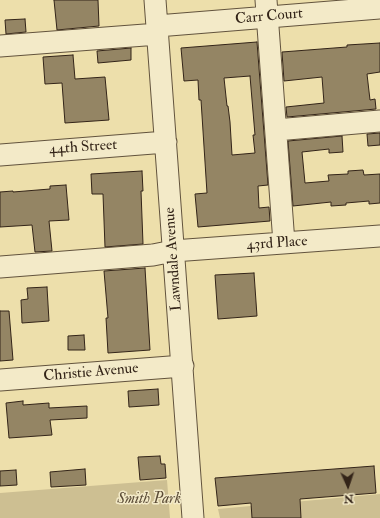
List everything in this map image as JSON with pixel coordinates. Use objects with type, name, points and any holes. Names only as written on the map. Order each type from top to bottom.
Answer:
[{"type":"street","name":"Lawndale Avenue","points":[[155,0],[193,518]]},
{"type":"street","name":"Carr Court","points":[[0,46],[158,30],[266,8],[380,8]]},
{"type":"street","points":[[266,8],[284,243]]},
{"type":"street","points":[[276,130],[380,121]]},
{"type":"street","name":"44th Street","points":[[0,155],[166,142]]},
{"type":"street","name":"43rd Place","points":[[0,267],[380,236]]},
{"type":"street","name":"Christie Avenue","points":[[0,380],[182,366]]},
{"type":"green space","name":"Smith Park","points":[[167,480],[170,518],[0,518],[0,493]]},
{"type":"green space","points":[[380,494],[380,518],[220,518],[218,509]]},
{"type":"building","points":[[54,0],[98,0],[99,26],[57,30]]},
{"type":"building","points":[[25,19],[26,32],[6,34],[5,20]]},
{"type":"building","points":[[257,42],[268,185],[258,186],[259,208],[269,207],[270,221],[198,227],[195,194],[207,193],[201,100],[199,100],[198,80],[184,81],[181,48]],"holes":[[[250,76],[255,135],[253,135],[255,153],[232,155],[230,122],[224,78]]]},
{"type":"building","points":[[380,43],[380,72],[367,74],[370,100],[375,99],[376,109],[287,117],[286,107],[324,103],[322,77],[284,81],[282,52]]},
{"type":"building","points":[[131,48],[131,60],[98,63],[97,51]]},
{"type":"building","points":[[73,55],[75,79],[105,77],[109,120],[65,123],[62,83],[45,84],[43,57]]},
{"type":"building","points":[[380,133],[380,145],[368,146],[367,134]]},
{"type":"building","points":[[342,136],[343,152],[329,153],[329,149],[302,152],[305,183],[329,181],[328,175],[348,174],[348,171],[363,170],[364,175],[380,174],[380,203],[369,204],[369,201],[331,206],[331,202],[293,206],[288,141]]},
{"type":"building","points":[[142,171],[143,191],[141,191],[143,244],[105,247],[103,194],[92,194],[91,174]]},
{"type":"building","points":[[66,185],[69,220],[49,221],[52,251],[35,252],[32,225],[0,227],[0,192],[50,189],[50,186]]},
{"type":"building","points":[[145,268],[150,350],[108,353],[106,318],[108,318],[104,271]]},
{"type":"building","points":[[254,273],[257,316],[218,319],[215,275]]},
{"type":"building","points":[[47,287],[49,321],[22,323],[21,300],[28,299],[27,288]]},
{"type":"building","points":[[0,311],[9,311],[13,360],[0,361]]},
{"type":"building","points":[[84,335],[85,350],[68,350],[68,336]]},
{"type":"building","points":[[158,389],[159,405],[129,407],[128,391]]},
{"type":"building","points":[[23,401],[23,405],[49,403],[49,408],[87,406],[87,418],[50,420],[52,435],[9,438],[6,403]]},
{"type":"building","points":[[160,456],[161,464],[165,464],[166,478],[140,480],[138,457]]},
{"type":"building","points":[[374,466],[376,493],[300,499],[301,518],[252,518],[251,503],[218,506],[215,478]]},
{"type":"building","points":[[85,469],[86,485],[51,487],[50,472]]},
{"type":"building","points":[[16,470],[17,485],[0,486],[0,471]]}]
